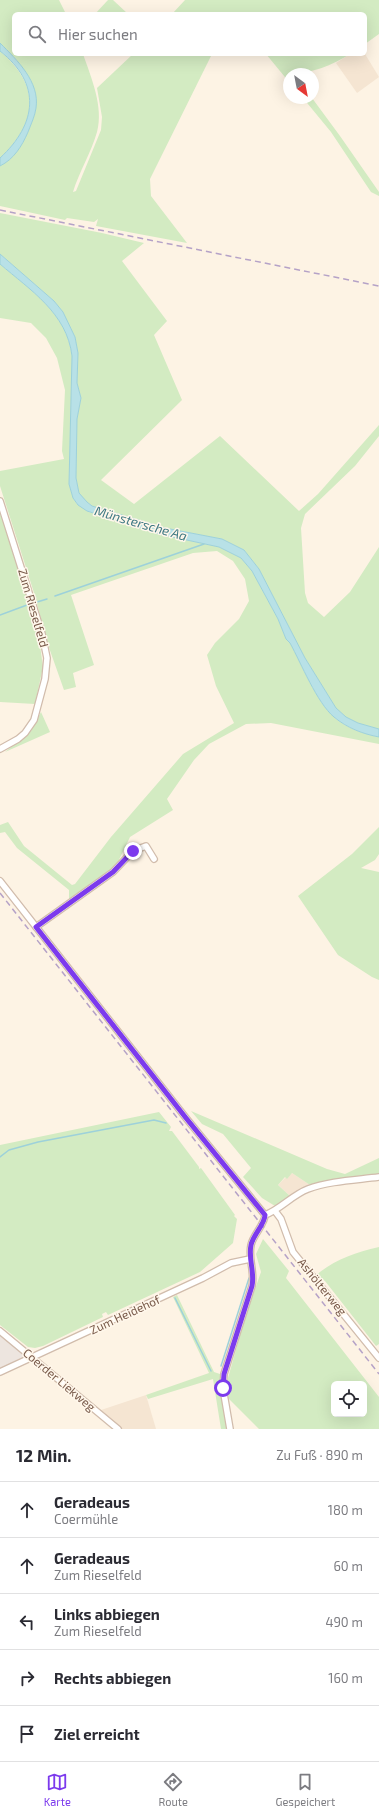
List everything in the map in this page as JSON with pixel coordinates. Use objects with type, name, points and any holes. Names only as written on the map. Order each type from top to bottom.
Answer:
[{"type":"street","name":"Zum Rieselfeld","points":[[0,500],[42,634],[46,658],[45,679],[34,720],[22,736],[0,749]]},
{"type":"street","points":[[36,927],[113,872],[133,851],[146,846],[154,858]]},
{"type":"street","points":[[0,880],[186,1118],[265,1215]]},
{"type":"street","points":[[265,1215],[275,1211],[291,1198],[308,1189],[379,1177]]},
{"type":"street","name":"Ashölterweg","points":[[275,1211],[281,1219],[293,1252],[379,1358]]},
{"type":"street","points":[[230,1429],[223,1388],[224,1374],[254,1278],[250,1259],[252,1241],[264,1220],[265,1215]]},
{"type":"street","name":"Zum Heidehof","points":[[0,1372],[203,1278],[231,1263],[250,1259]]},
{"type":"street","name":"Coerder Liekweg","points":[[0,1331],[118,1429]]},
{"type":"shaded area","points":[[347,56],[366,56],[379,77],[357,93],[336,63]]},
{"type":"shaded area","points":[[292,1173],[310,1185],[290,1196],[278,1185]]},
{"type":"shaded area","points":[[0,1335],[27,1357],[0,1370]]},
{"type":"shaded area","points":[[146,1395],[156,1429],[121,1429],[98,1411]]},
{"type":"green space","points":[[0,0],[59,0],[65,12],[12,12],[12,55],[0,43]]},
{"type":"green space","points":[[108,0],[113,0],[126,12],[97,12]]},
{"type":"green space","points":[[185,0],[379,0],[379,34],[367,43],[367,12],[174,12]]},
{"type":"green space","points":[[0,51],[23,77],[28,91],[30,104],[28,118],[22,131],[13,145],[0,158]]},
{"type":"green space","points":[[13,56],[84,56],[96,92],[99,122],[97,132],[73,192],[76,191],[101,130],[102,117],[97,88],[131,56],[211,56],[150,179],[151,196],[187,243],[96,226],[98,219],[94,222],[67,218],[65,220],[0,206],[0,166],[20,147],[28,132],[36,108],[34,89],[26,72]]},
{"type":"green space","points":[[268,56],[346,56],[321,68],[283,68],[283,75]]},
{"type":"green space","points":[[308,104],[316,104],[379,192],[379,196],[371,192],[331,132]]},
{"type":"green space","points":[[0,213],[102,233],[144,243],[122,261],[167,321],[154,335],[182,400],[101,480],[134,504],[220,436],[299,511],[318,494],[379,425],[379,436],[355,466],[305,514],[301,528],[305,593],[308,603],[324,617],[350,592],[379,547],[379,729],[358,723],[346,717],[336,708],[305,658],[259,569],[244,550],[222,539],[165,528],[92,506],[82,498],[79,493],[76,478],[77,419],[81,398],[77,383],[78,353],[75,337],[63,312],[54,301],[0,254]]},
{"type":"green space","points":[[0,264],[35,293],[55,315],[63,327],[69,341],[72,356],[69,484],[73,498],[77,504],[89,512],[159,534],[219,547],[241,558],[252,571],[278,619],[286,639],[290,643],[313,689],[324,706],[335,718],[346,726],[359,732],[379,737],[379,744],[271,723],[246,724],[209,744],[194,760],[167,799],[173,810],[130,837],[116,866],[69,899],[69,890],[17,848],[5,832],[0,833],[0,825],[8,822],[24,846],[72,885],[75,884],[111,837],[183,754],[234,723],[216,686],[207,655],[215,643],[239,619],[249,601],[245,579],[233,561],[217,551],[193,553],[71,595],[94,665],[73,673],[76,687],[64,690],[47,642],[36,599],[0,486],[0,471],[64,459],[62,451],[65,390],[57,358],[46,338],[31,323],[0,318]]},
{"type":"green space","points":[[0,513],[38,631],[43,667],[35,704],[0,702]]},
{"type":"green space","points":[[41,712],[50,732],[5,752],[31,731]]},
{"type":"green space","points":[[379,827],[379,854],[375,860],[361,868],[379,872],[379,980],[338,955],[298,896],[352,854]]},
{"type":"green space","points":[[191,1111],[327,1169],[345,1174],[379,1158],[379,1175],[310,1185],[292,1173],[287,1179],[285,1177],[278,1185],[290,1196],[281,1204],[275,1206],[262,1198],[243,1177],[251,1168],[223,1134],[202,1124]]},
{"type":"green space","points":[[159,1112],[171,1127],[169,1131],[172,1131],[235,1215],[234,1216],[237,1219],[233,1243],[200,1272],[108,1315],[106,1312],[102,1314],[103,1317],[43,1346],[35,1348],[28,1347],[0,1325],[0,1145]]},
{"type":"green space","points":[[263,1239],[289,1271],[286,1278],[366,1381],[331,1381],[331,1417],[367,1417],[367,1382],[379,1397],[379,1429],[259,1429],[229,1399],[226,1385],[239,1339],[238,1338],[261,1272],[256,1254]]},
{"type":"green space","points":[[379,1247],[379,1344],[376,1346],[325,1281],[316,1275],[323,1269],[346,1257]]},
{"type":"green space","points":[[177,1295],[214,1372],[220,1374],[228,1429],[221,1429],[213,1379],[148,1399],[146,1395],[209,1373],[173,1297]]},
{"type":"water","points":[[0,43],[26,72],[34,89],[36,108],[28,132],[17,152],[0,166],[0,158],[22,132],[30,104],[28,90],[23,77],[14,64],[0,51]]},
{"type":"water","name":"Münstersche Aa","points":[[0,254],[54,301],[63,312],[75,337],[78,353],[77,383],[81,398],[77,419],[76,478],[79,493],[92,506],[165,528],[222,539],[244,550],[259,569],[305,658],[336,708],[346,717],[358,723],[379,729],[379,737],[350,727],[339,721],[328,711],[316,693],[290,643],[286,639],[278,619],[252,571],[241,558],[219,547],[159,534],[87,511],[78,505],[73,498],[69,484],[72,356],[69,341],[63,327],[55,315],[35,293],[0,264]]},
{"type":"waterway","name":"Münstersche Aa","points":[[55,596],[204,544]]},
{"type":"waterway","points":[[37,602],[47,599]]},
{"type":"waterway","points":[[0,615],[27,605]]},
{"type":"waterway","points":[[0,1157],[9,1150],[38,1142],[154,1120],[166,1123]]},
{"type":"waterway","points":[[221,1366],[249,1278]]},
{"type":"waterway","points":[[175,1298],[211,1371]]},
{"type":"railway","points":[[0,210],[379,286]]},
{"type":"railway","points":[[0,893],[379,1374]]},
{"type":"route","points":[[133,851],[113,872],[36,927],[186,1118],[246,1192],[263,1210],[265,1218],[258,1228],[250,1246],[250,1259],[254,1278],[224,1374],[223,1388]]}]
